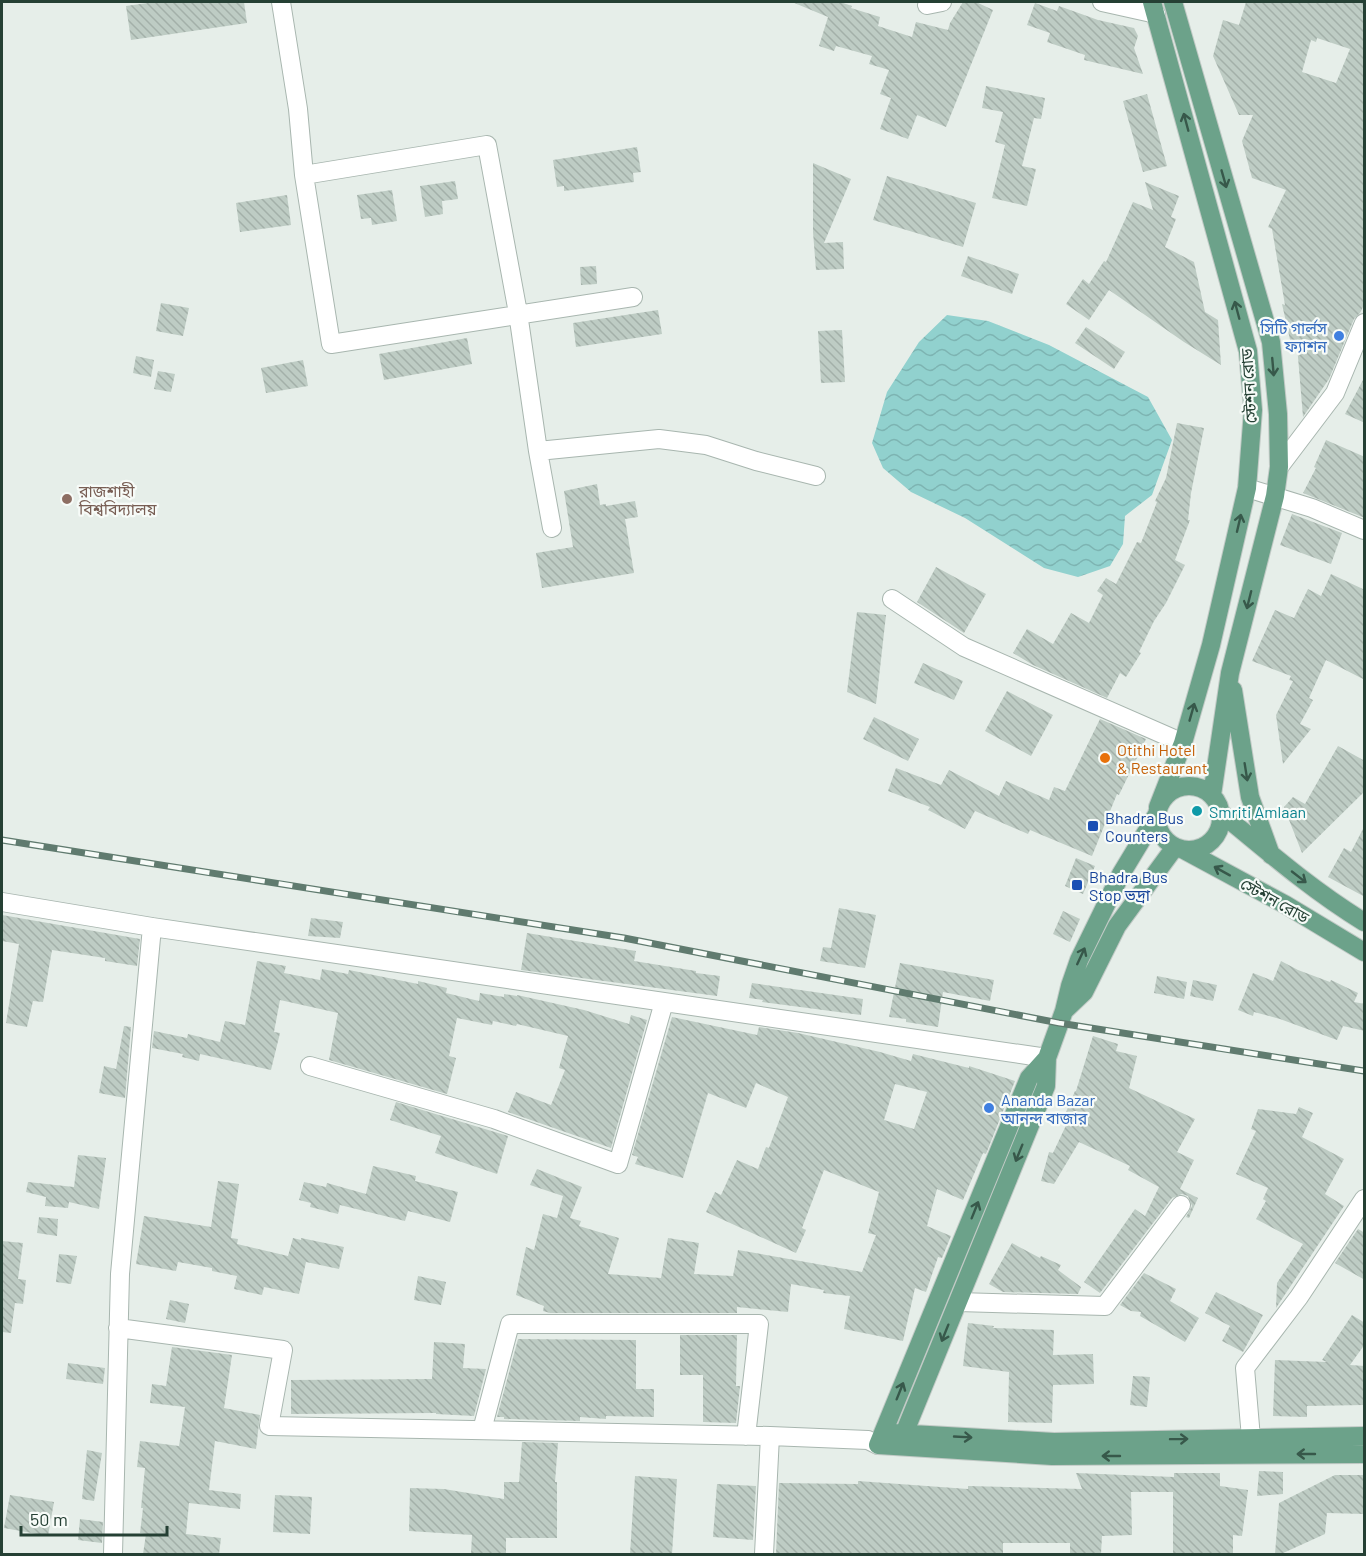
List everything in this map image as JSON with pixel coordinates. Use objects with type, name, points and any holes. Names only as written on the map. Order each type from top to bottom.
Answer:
[{"type":"main road","name":"স্টেশন রোড","points":[[1173,2],[1271,342],[1278,414],[1279,467],[1275,496],[1230,673],[1212,795]]},
{"type":"main road","name":"স্টেশন রোড","points":[[1154,8],[1248,351],[1253,410],[1247,488],[1211,645],[1183,743],[1157,812]]},
{"type":"main road","points":[[1230,673],[1250,797],[1271,855]]},
{"type":"main road","points":[[901,1440],[1046,1086],[1047,1058],[1079,960],[1121,874],[1157,812],[1163,797],[1171,790],[1182,786],[1194,786],[1212,795],[1221,813],[1219,829],[1214,838],[1204,846],[1180,849],[1161,835],[1157,812]]},
{"type":"main road","name":"স্টেশন রোড","points":[[1221,813],[1338,906],[1365,922]]},
{"type":"main road","name":"স্টেশন রোড","points":[[1180,849],[1286,905],[1365,952]]},
{"type":"main road","points":[[1064,1011],[1084,992],[1117,926],[1180,849]]},
{"type":"main road","points":[[1047,1058],[1029,1078],[877,1439],[1054,1442],[1365,1436]]},
{"type":"main road","points":[[901,1440],[1052,1456],[1365,1454]]},
{"type":"street","points":[[281,2],[298,109],[304,175],[331,344],[518,313],[633,297]]},
{"type":"street","points":[[1102,2],[1154,8]]},
{"type":"street","points":[[304,175],[487,145],[518,313],[538,451],[552,528]]},
{"type":"street","points":[[1279,467],[1335,393],[1365,323]]},
{"type":"street","points":[[538,451],[658,439],[706,445],[756,461],[816,476]]},
{"type":"street","points":[[1247,488],[1275,496],[1365,530]]},
{"type":"street","points":[[892,599],[964,647],[1183,743]]},
{"type":"street","points":[[2,902],[152,927],[1047,1058]]},
{"type":"street","points":[[113,1554],[120,1274],[152,927]]},
{"type":"street","points":[[310,1066],[494,1119],[618,1164],[664,1002]]},
{"type":"street","points":[[1251,1438],[1245,1368],[1299,1297],[1365,1199]]},
{"type":"street","points":[[958,1302],[1105,1305],[1181,1205]]},
{"type":"street","points":[[482,1431],[510,1324],[759,1324],[746,1436]]},
{"type":"street","points":[[118,1328],[283,1350],[268,1426],[877,1439]]},
{"type":"street","points":[[764,1554],[770,1436]]},
{"type":"water","points":[[947,315],[988,321],[1049,345],[1148,397],[1172,440],[1152,495],[1125,516],[1123,544],[1110,566],[1078,577],[1044,568],[965,518],[911,492],[883,468],[872,443],[887,392],[919,342]]},
{"type":"building","points":[[155,2],[244,2],[247,23],[131,40],[126,6]]},
{"type":"building","points":[[792,2],[840,2],[880,17],[878,26],[912,37],[916,22],[948,30],[963,2],[976,2],[993,10],[946,127],[917,115],[908,139],[880,129],[891,98],[880,94],[889,70],[869,64],[872,56],[836,46],[834,51],[819,46],[828,17]]},
{"type":"building","points":[[1246,2],[1365,2],[1365,303],[1354,319],[1329,379],[1303,417],[1297,345],[1291,344],[1282,304],[1285,305],[1272,229],[1268,227],[1286,190],[1252,178],[1242,141],[1253,115],[1239,115],[1213,56],[1223,20],[1239,25]],"holes":[[[1317,38],[1350,49],[1336,83],[1302,72],[1311,40],[1316,42]]]},
{"type":"building","points":[[1035,3],[1057,11],[1059,6],[1098,20],[1134,28],[1138,36],[1134,48],[1143,74],[1084,60],[1085,55],[1047,42],[1050,33],[1027,25]]},
{"type":"building","points":[[986,86],[1045,98],[1041,119],[1034,118],[1022,166],[1036,169],[1027,206],[992,198],[1005,145],[995,142],[1003,112],[982,108]]},
{"type":"building","points":[[1147,94],[1167,166],[1143,172],[1123,101]]},
{"type":"building","points":[[637,147],[641,172],[633,173],[634,182],[564,191],[564,186],[557,187],[553,160]]},
{"type":"building","points":[[813,163],[851,179],[824,243],[843,242],[844,269],[816,270],[813,232]]},
{"type":"building","points":[[887,176],[976,203],[963,247],[873,220]]},
{"type":"building","points":[[455,181],[458,199],[442,201],[443,214],[425,217],[420,186]]},
{"type":"building","points":[[1145,182],[1179,196],[1171,217],[1176,219],[1165,247],[1194,262],[1205,312],[1218,320],[1221,365],[1109,290],[1089,320],[1066,304],[1083,279],[1089,284],[1104,261],[1106,262],[1133,202],[1153,210]]},
{"type":"building","points":[[392,190],[397,221],[372,225],[371,218],[361,219],[357,195]]},
{"type":"building","points":[[287,195],[291,225],[240,232],[236,203]]},
{"type":"building","points":[[968,256],[1019,274],[1012,294],[961,276]]},
{"type":"building","points":[[596,266],[597,284],[581,285],[580,267]]},
{"type":"building","points":[[161,303],[189,308],[183,336],[156,331]]},
{"type":"building","points":[[658,310],[662,334],[576,347],[573,323]]},
{"type":"building","points":[[1086,327],[1125,352],[1114,369],[1075,343]]},
{"type":"building","points":[[842,330],[845,382],[821,383],[818,331]]},
{"type":"building","points":[[467,338],[472,364],[384,380],[379,354]]},
{"type":"building","points":[[136,356],[154,360],[151,377],[133,373]]},
{"type":"building","points":[[303,360],[308,386],[266,393],[261,368]]},
{"type":"building","points":[[158,371],[175,374],[171,392],[154,389]]},
{"type":"building","points":[[1365,376],[1365,423],[1345,414]]},
{"type":"building","points":[[1177,423],[1204,428],[1191,493],[1188,520],[1190,520],[1175,560],[1185,565],[1154,621],[1139,652],[1141,653],[1126,677],[1120,673],[1107,698],[1033,665],[1013,653],[1027,629],[1053,644],[1071,613],[1089,623],[1103,595],[1097,591],[1106,578],[1116,584],[1137,542],[1141,543],[1157,502],[1155,501],[1166,478]]},
{"type":"building","points":[[1326,440],[1365,457],[1365,518],[1303,493],[1316,468],[1314,467]]},
{"type":"building","points":[[597,484],[600,505],[635,501],[638,517],[625,519],[634,573],[542,588],[536,553],[573,547],[564,491]]},
{"type":"building","points":[[1292,514],[1342,533],[1331,564],[1280,545]]},
{"type":"building","points":[[936,567],[986,594],[964,633],[917,602]]},
{"type":"building","points":[[1331,574],[1365,590],[1365,680],[1326,660],[1309,698],[1313,700],[1300,724],[1311,729],[1283,764],[1276,715],[1293,681],[1289,680],[1291,676],[1252,661],[1275,610],[1294,618],[1308,589],[1321,596]]},
{"type":"building","points":[[857,612],[886,615],[876,704],[847,692]]},
{"type":"building","points":[[923,663],[963,681],[954,700],[914,683]]},
{"type":"building","points":[[1007,691],[1053,715],[1031,756],[985,731]]},
{"type":"building","points":[[874,717],[919,739],[908,761],[863,739]]},
{"type":"building","points":[[1100,719],[1146,739],[1119,795],[1117,794],[1092,856],[1030,830],[1028,834],[975,811],[965,829],[928,810],[930,807],[888,791],[896,768],[941,785],[949,770],[999,796],[1006,781],[1049,800],[1054,787],[1065,791]]},
{"type":"building","points":[[1338,746],[1365,761],[1365,791],[1302,853],[1284,807],[1293,797],[1305,804]]},
{"type":"building","points":[[1365,825],[1365,897],[1328,877],[1344,848],[1351,852]]},
{"type":"building","points":[[1076,858],[1095,866],[1083,894],[1065,886]]},
{"type":"building","points":[[839,908],[876,915],[865,968],[820,961],[823,947],[831,948]]},
{"type":"building","points":[[1063,911],[1080,919],[1070,942],[1053,934]]},
{"type":"building","points":[[2,915],[140,939],[137,966],[105,961],[105,958],[52,950],[43,1002],[33,1001],[27,1027],[6,1023],[19,944],[2,941]]},
{"type":"building","points":[[311,918],[343,922],[340,938],[308,936]]},
{"type":"building","points":[[527,933],[636,951],[634,961],[720,976],[717,996],[521,970]]},
{"type":"building","points":[[257,961],[286,966],[284,973],[320,980],[322,969],[348,974],[349,970],[418,984],[418,981],[447,988],[446,993],[479,1001],[480,993],[504,997],[504,994],[517,995],[584,1010],[629,1024],[631,1015],[647,1020],[611,1148],[508,1112],[516,1092],[551,1105],[565,1070],[559,1068],[568,1036],[517,1024],[516,1026],[493,1021],[492,1025],[457,1018],[449,1056],[456,1058],[447,1094],[329,1060],[338,1013],[280,1000],[274,1032],[280,1033],[271,1070],[200,1054],[199,1061],[182,1057],[183,1054],[152,1048],[154,1031],[187,1038],[188,1034],[220,1042],[225,1021],[245,1025]]},
{"type":"building","points":[[1281,961],[1358,993],[1354,1002],[1365,1004],[1365,1031],[1343,1026],[1337,1040],[1280,1019],[1254,1012],[1253,1016],[1238,1010],[1253,973],[1273,981]]},
{"type":"building","points":[[900,963],[994,980],[990,1001],[943,992],[938,1027],[889,1017]]},
{"type":"building","points":[[1157,976],[1187,982],[1184,999],[1154,993]]},
{"type":"building","points":[[1193,980],[1217,985],[1213,1001],[1190,996]]},
{"type":"building","points":[[752,983],[863,999],[861,1015],[762,1002],[763,1000],[749,998]]},
{"type":"building","points":[[672,1017],[757,1035],[759,1027],[798,1033],[911,1061],[913,1054],[969,1068],[969,1066],[1015,1081],[986,1154],[983,1153],[963,1200],[937,1189],[927,1226],[951,1236],[942,1258],[938,1257],[926,1292],[915,1288],[903,1341],[844,1329],[850,1296],[823,1293],[824,1290],[791,1284],[788,1312],[737,1307],[737,1313],[550,1313],[543,1311],[544,1306],[516,1295],[526,1247],[534,1250],[543,1214],[557,1218],[563,1196],[530,1185],[537,1169],[582,1187],[570,1218],[581,1221],[579,1226],[619,1238],[608,1274],[661,1278],[668,1238],[699,1243],[694,1274],[733,1276],[738,1250],[862,1272],[876,1235],[868,1233],[879,1192],[824,1170],[802,1228],[806,1230],[796,1253],[706,1212],[715,1192],[721,1195],[737,1160],[758,1169],[766,1147],[769,1148],[788,1097],[756,1083],[746,1108],[708,1093],[683,1178],[635,1164],[638,1157],[632,1155]],"holes":[[[895,1084],[927,1092],[914,1129],[884,1120]]]},
{"type":"building","points":[[124,1026],[131,1027],[125,1098],[99,1093],[104,1066],[116,1069]]},
{"type":"building","points":[[1093,1036],[1118,1044],[1116,1051],[1137,1056],[1129,1088],[1195,1119],[1177,1152],[1194,1160],[1180,1189],[1198,1198],[1189,1218],[1186,1217],[1192,1206],[1188,1196],[1182,1194],[1172,1198],[1100,1293],[1084,1282],[1135,1209],[1145,1216],[1159,1187],[1128,1170],[1130,1166],[1079,1142],[1054,1184],[1041,1181],[1049,1152],[1053,1153],[1069,1119],[1064,1117],[1076,1091]]},
{"type":"building","points":[[396,1102],[508,1136],[497,1174],[435,1153],[441,1136],[390,1120]]},
{"type":"building","points":[[1299,1107],[1313,1113],[1302,1137],[1344,1159],[1325,1194],[1344,1206],[1276,1308],[1277,1283],[1303,1244],[1256,1219],[1266,1201],[1263,1199],[1268,1188],[1236,1174],[1256,1131],[1251,1129],[1258,1109],[1296,1114]]},
{"type":"building","points":[[78,1155],[106,1158],[99,1209],[69,1202],[68,1208],[45,1206],[46,1197],[26,1192],[28,1182],[74,1187]]},
{"type":"building","points":[[373,1166],[416,1176],[415,1181],[458,1192],[450,1222],[408,1211],[405,1221],[340,1205],[338,1214],[310,1207],[311,1203],[299,1200],[304,1182],[326,1187],[327,1183],[366,1194]]},
{"type":"building","points":[[218,1181],[239,1184],[231,1238],[238,1239],[237,1244],[288,1256],[293,1238],[344,1247],[339,1269],[306,1262],[299,1294],[264,1287],[262,1295],[234,1289],[237,1276],[212,1271],[212,1268],[178,1262],[176,1271],[136,1264],[144,1216],[211,1227]]},
{"type":"building","points":[[39,1217],[58,1219],[57,1236],[37,1233]]},
{"type":"building","points":[[1358,1229],[1365,1233],[1365,1280],[1335,1263]]},
{"type":"building","points":[[2,1241],[23,1243],[18,1279],[26,1280],[23,1304],[15,1303],[11,1333],[2,1332]]},
{"type":"building","points":[[1012,1243],[1040,1258],[1041,1256],[1061,1265],[1058,1270],[1081,1287],[1078,1294],[1003,1292],[989,1284]]},
{"type":"building","points":[[59,1254],[77,1256],[71,1284],[56,1282]]},
{"type":"building","points":[[1144,1273],[1176,1289],[1170,1301],[1199,1318],[1185,1342],[1140,1316],[1141,1312],[1131,1311],[1120,1305]]},
{"type":"building","points":[[418,1276],[446,1282],[441,1305],[414,1300]]},
{"type":"building","points":[[1216,1292],[1263,1315],[1243,1352],[1222,1341],[1230,1326],[1205,1313]]},
{"type":"building","points":[[170,1300],[189,1304],[185,1323],[166,1319]]},
{"type":"building","points":[[1352,1315],[1365,1323],[1365,1344],[1350,1365],[1365,1366],[1365,1405],[1307,1406],[1307,1417],[1273,1416],[1275,1360],[1327,1362],[1322,1360]]},
{"type":"building","points":[[968,1323],[994,1326],[993,1328],[1054,1330],[1053,1355],[1093,1354],[1094,1384],[1053,1385],[1052,1423],[1008,1422],[1009,1372],[963,1366]]},
{"type":"building","points":[[680,1335],[737,1335],[736,1386],[740,1386],[736,1423],[703,1422],[703,1375],[680,1375]]},
{"type":"building","points":[[518,1339],[636,1340],[636,1389],[654,1389],[654,1417],[606,1416],[606,1419],[580,1417],[580,1421],[497,1417]]},
{"type":"building","points":[[434,1342],[465,1344],[463,1368],[486,1369],[474,1416],[436,1413],[291,1414],[291,1380],[432,1379]]},
{"type":"building","points":[[172,1347],[232,1355],[224,1408],[260,1415],[256,1449],[215,1441],[209,1490],[241,1494],[240,1509],[189,1503],[186,1534],[221,1538],[219,1554],[143,1554],[146,1534],[140,1533],[145,1468],[137,1467],[140,1441],[179,1446],[185,1407],[150,1403],[152,1384],[166,1386]]},
{"type":"building","points":[[68,1363],[105,1368],[103,1384],[66,1379]]},
{"type":"building","points":[[1133,1376],[1150,1377],[1147,1407],[1130,1405]]},
{"type":"building","points":[[522,1442],[558,1443],[555,1482],[557,1482],[557,1538],[506,1538],[506,1554],[471,1554],[472,1535],[409,1531],[410,1488],[444,1489],[504,1499],[504,1482],[519,1482]]},
{"type":"building","points":[[87,1450],[102,1453],[94,1501],[82,1499]]},
{"type":"building","points":[[1259,1471],[1283,1472],[1283,1494],[1257,1496]]},
{"type":"building","points":[[1076,1473],[1174,1477],[1174,1473],[1220,1473],[1220,1486],[1248,1490],[1242,1536],[1233,1535],[1233,1554],[1173,1554],[1173,1492],[1131,1492],[1132,1535],[1102,1536],[1101,1554],[1070,1554],[1070,1543],[1003,1543],[1003,1554],[776,1554],[779,1483],[858,1484],[858,1481],[968,1489],[968,1486],[1082,1489]]},
{"type":"building","points":[[1335,1475],[1365,1475],[1365,1514],[1327,1513],[1325,1534],[1281,1554],[1275,1554],[1279,1503]]},
{"type":"building","points":[[635,1476],[677,1479],[672,1554],[630,1554]]},
{"type":"building","points":[[717,1484],[756,1486],[753,1540],[713,1537]]},
{"type":"building","points":[[10,1495],[54,1502],[48,1536],[4,1528]]},
{"type":"building","points":[[275,1495],[312,1497],[310,1534],[273,1532]]},
{"type":"building","points":[[80,1519],[103,1522],[102,1543],[78,1540]]},
{"type":"railway","points":[[2,840],[624,938],[1059,1023],[1364,1071]]},
{"type":"place","name":"সিটি গার্লস ফ্যাশন","points":[[1339,336]]},
{"type":"place","name":"রাজশাহী বিশ্ববিদ্যালয়","points":[[67,499]]},
{"type":"place","name":"Otithi Hotel & Restaurant","points":[[1105,758]]},
{"type":"place","name":"Smriti Amlaan","points":[[1197,811]]},
{"type":"place","name":"Bhadra Bus Counters","points":[[1093,826]]},
{"type":"place","name":"Bhadra Bus Stop ভদ্রা","points":[[1077,885]]},
{"type":"place","name":"Ananda Bazar আনন্দ বাজার","points":[[989,1108]]}]
